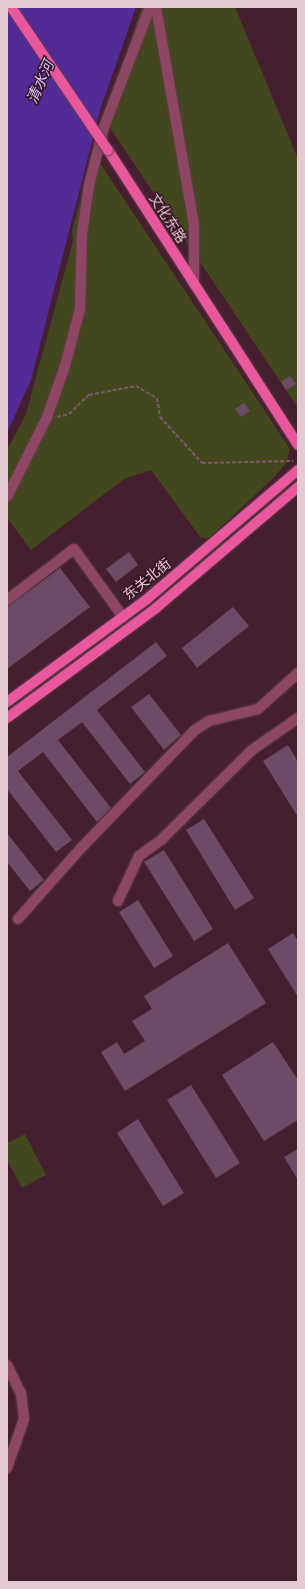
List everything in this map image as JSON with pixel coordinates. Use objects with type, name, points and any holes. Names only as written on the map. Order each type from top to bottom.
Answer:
[{"type":"main road","name":"文化东路","points":[[11,7],[108,150],[298,445]]},
{"type":"main road","name":"东关北街","points":[[7,702],[123,617],[298,470]]},
{"type":"main road","name":"东关北街","points":[[7,718],[156,608],[298,487]]},
{"type":"street","points":[[7,497],[47,417],[65,366],[80,309],[82,234],[88,185],[104,127],[150,7]]},
{"type":"street","points":[[156,7],[194,225],[194,284]]},
{"type":"street","points":[[7,600],[74,549],[123,617]]},
{"type":"street","points":[[18,919],[82,847],[195,730],[209,721],[258,709],[298,672]]},
{"type":"street","points":[[118,901],[140,856],[162,839],[252,750],[298,718]]},
{"type":"street","points":[[7,1365],[21,1394],[24,1419],[7,1468]]},
{"type":"path","points":[[47,417],[62,417],[69,414],[89,396],[136,386],[157,398],[160,417],[202,463],[298,461]]},
{"type":"green space","points":[[142,7],[235,7],[298,159],[298,408],[104,119]]},
{"type":"green space","points":[[94,154],[290,449],[286,463],[275,476],[209,538],[201,538],[151,470],[124,479],[31,550],[7,518],[7,450],[26,414],[73,241],[72,230]]},
{"type":"green space","points":[[25,1134],[46,1175],[22,1188],[7,1160],[7,1143]]},
{"type":"water","name":"清水河","points":[[7,7],[136,7],[100,110],[31,380],[7,433]]},
{"type":"building","points":[[290,376],[296,384],[286,390],[281,382]]},
{"type":"building","points":[[244,403],[250,411],[241,417],[235,409]]},
{"type":"building","points":[[129,552],[138,565],[116,582],[106,569]]},
{"type":"building","points":[[60,568],[90,607],[7,669],[7,607]]},
{"type":"building","points":[[233,607],[249,626],[197,668],[182,648]]},
{"type":"building","points":[[156,642],[167,656],[97,710],[145,772],[130,784],[82,722],[58,740],[111,808],[97,822],[43,752],[18,771],[72,840],[56,852],[7,789],[7,757]]},
{"type":"building","points":[[149,694],[181,735],[164,750],[131,707]]},
{"type":"building","points":[[288,745],[298,762],[298,817],[263,761]]},
{"type":"building","points":[[204,819],[254,898],[235,910],[186,830]]},
{"type":"building","points":[[7,833],[44,880],[30,891],[7,862]]},
{"type":"building","points":[[164,850],[213,929],[194,941],[144,862]]},
{"type":"building","points":[[138,900],[173,956],[154,968],[119,912]]},
{"type":"building","points":[[293,933],[298,941],[298,997],[268,949]]},
{"type":"building","points":[[228,943],[266,1003],[125,1091],[101,1052],[117,1042],[124,1054],[145,1041],[132,1021],[152,1009],[144,996]]},
{"type":"building","points":[[273,1042],[298,1080],[298,1120],[264,1141],[222,1075]]},
{"type":"building","points":[[191,1085],[240,1163],[216,1178],[167,1100]]},
{"type":"building","points":[[138,1119],[184,1193],[163,1206],[117,1133]]},
{"type":"building","points":[[298,1149],[298,1180],[284,1157]]}]
